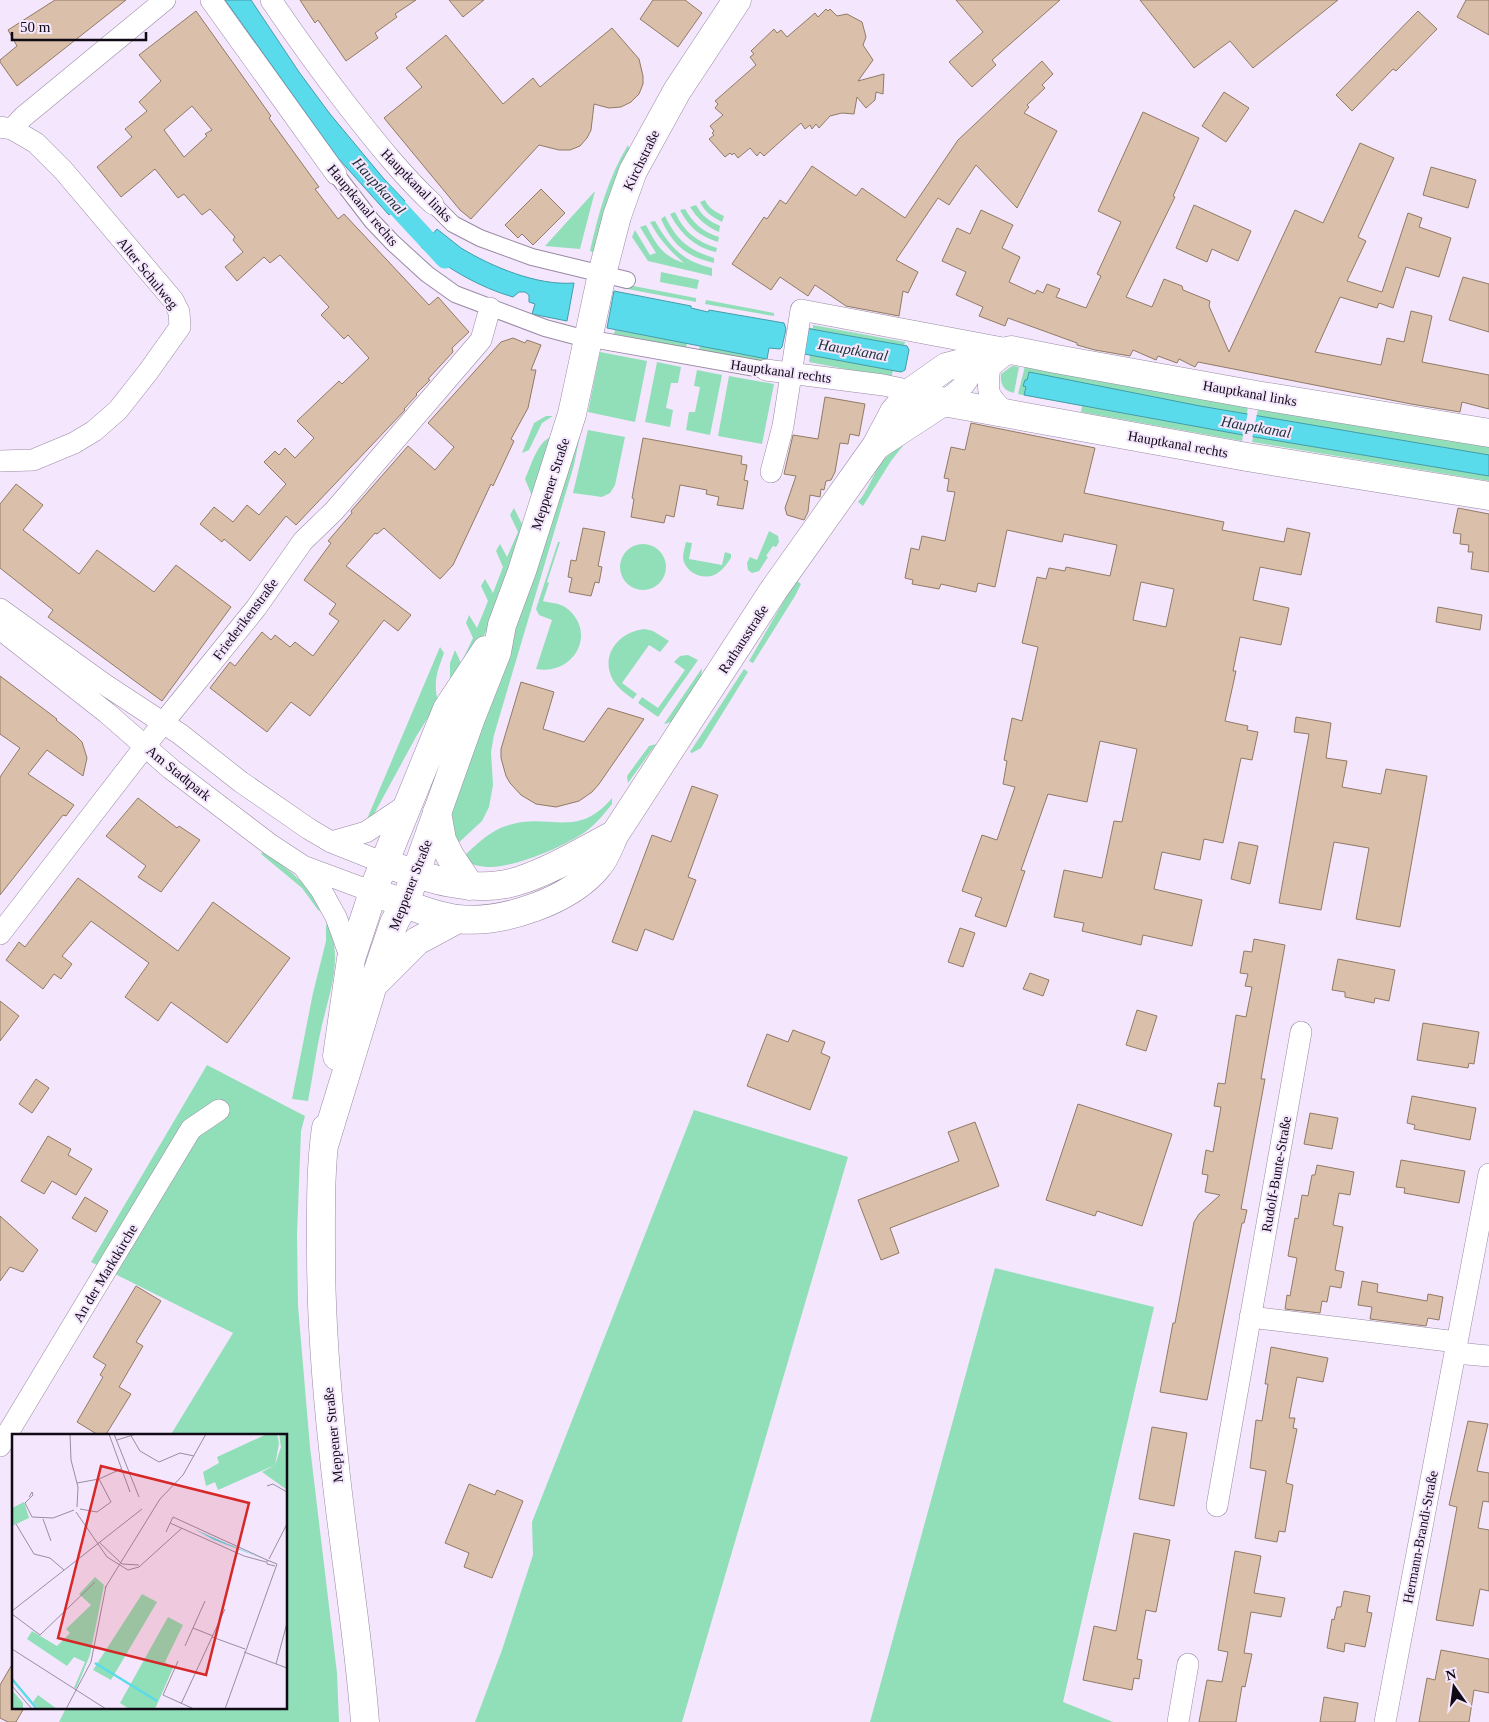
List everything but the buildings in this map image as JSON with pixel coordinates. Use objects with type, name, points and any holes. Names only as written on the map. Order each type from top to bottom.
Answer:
[{"type":"street","points":[[6,128],[23,117],[165,0]]},
{"type":"street","name":"Hauptkanal rechts","points":[[211,0],[336,174],[377,226],[427,274],[455,294],[490,308],[546,328],[588,339],[766,370],[912,391],[943,402],[1007,414],[1489,496]]},
{"type":"street","name":"Hauptkanal links","points":[[271,0],[300,43],[381,149],[414,187],[453,224],[480,238],[532,256],[614,277]]},
{"type":"street","name":"Kirchstraße","points":[[588,339],[614,277],[617,216],[633,171],[677,91],[737,0]]},
{"type":"street","name":"Alter Schulweg","points":[[0,462],[33,460],[74,443],[94,431],[118,410],[180,327],[179,312],[173,300],[63,170],[36,143],[6,128]]},
{"type":"street","name":"Friederikenstraße","points":[[0,934],[163,723],[256,608],[303,541],[334,510],[481,340],[490,308]]},
{"type":"street","name":"Hauptkanal links","points":[[790,372],[801,310],[968,350],[1011,350],[1256,395],[1489,433]]},
{"type":"street","name":"Meppener Straße","points":[[324,1146],[394,923],[405,903],[471,718],[497,652],[502,625],[522,571],[572,414],[588,339]]},
{"type":"street","points":[[943,402],[961,389],[972,372],[968,350]]},
{"type":"street","name":"Hauptkanal links","points":[[912,391],[968,350]]},
{"type":"street","points":[[1007,414],[992,400],[987,385],[990,367],[1011,350]]},
{"type":"street","points":[[771,472],[783,426],[790,372]]},
{"type":"street","name":"Rathausstraße","points":[[373,892],[437,915],[458,919],[498,917],[527,910],[551,901],[583,881],[600,864],[615,834],[773,592],[876,446],[894,412],[912,391]]},
{"type":"street","name":"Rathausstraße","points":[[876,446],[943,402]]},
{"type":"street","points":[[0,608],[104,684],[163,723],[274,806],[331,842],[415,874]]},
{"type":"street","name":"Meppener Straße","points":[[365,1722],[360,1666],[333,1449],[321,1306],[321,1201],[324,1146],[351,959],[373,892],[447,709],[502,625]]},
{"type":"street","name":"Am Stadtpark","points":[[0,629],[108,713],[171,769],[260,837],[303,866],[373,892]]},
{"type":"street","points":[[331,842],[366,832],[408,804]]},
{"type":"street","points":[[437,812],[442,840],[470,886]]},
{"type":"street","name":"Rathausstraße","points":[[415,874],[470,886],[486,886],[518,881],[578,854],[615,834]]},
{"type":"street","name":"Meppener Straße","points":[[303,866],[321,890],[336,917],[351,959]]},
{"type":"street","points":[[373,986],[417,941],[458,919]]},
{"type":"street","name":"Rudolf-Bunte-Straße","points":[[1217,1506],[1301,1032]]},
{"type":"street","name":"An der Marktkirche","points":[[0,1446],[191,1129],[219,1110]]},
{"type":"street","name":"Hermann-Brandi-Straße","points":[[1385,1722],[1489,1174]]},
{"type":"street","points":[[1250,1317],[1456,1347],[1489,1356]]},
{"type":"street","points":[[1178,1722],[1188,1664]]},
{"type":"green space","points":[[628,145],[630,151],[595,253],[590,251],[600,210],[609,183]]},
{"type":"green space","points":[[595,191],[580,249],[545,246]]},
{"type":"green space","points":[[705,200],[710,208],[724,216],[722,222],[704,209],[700,202]]},
{"type":"green space","points":[[696,205],[706,218],[720,226],[719,232],[706,225],[696,215],[690,207]]},
{"type":"green space","points":[[685,209],[691,219],[699,226],[719,237],[718,242],[705,237],[691,226],[680,210]]},
{"type":"green space","points":[[675,212],[682,225],[692,235],[703,243],[717,248],[716,252],[701,247],[688,238],[670,214]]},
{"type":"green space","points":[[665,216],[679,238],[697,252],[714,258],[714,263],[695,257],[675,243],[661,219]]},
{"type":"green space","points":[[655,221],[678,252],[693,261],[712,268],[712,276],[648,261],[632,237],[635,230],[650,255],[656,253],[640,227],[646,225],[653,238],[665,253],[684,263],[657,234],[650,222]]},
{"type":"green space","points":[[661,272],[699,280],[697,289],[660,282]]},
{"type":"green space","points":[[623,284],[696,298],[696,302],[622,288]]},
{"type":"green space","points":[[706,300],[774,313],[774,316],[705,304]]},
{"type":"green space","points":[[813,325],[905,342],[904,346],[907,346],[909,350],[905,370],[901,372],[893,371],[891,378],[809,362],[810,355],[804,354],[805,328],[813,328]]},
{"type":"green space","points":[[615,330],[687,343],[686,348],[614,334]]},
{"type":"green space","points":[[700,345],[767,359],[766,363],[699,350]]},
{"type":"green space","points":[[600,352],[647,361],[635,422],[588,412]]},
{"type":"green space","points":[[657,362],[681,367],[678,383],[671,383],[666,408],[673,410],[670,427],[645,422]]},
{"type":"green space","points":[[1012,366],[1019,367],[1014,393],[1005,389],[1001,378],[1001,374]]},
{"type":"green space","points":[[1025,366],[1248,407],[1242,441],[1081,412],[1082,406],[1018,394]]},
{"type":"green space","points":[[697,370],[722,375],[710,435],[686,430],[689,412],[695,412],[700,387],[694,386]]},
{"type":"green space","points":[[729,376],[774,384],[762,444],[718,436]]},
{"type":"green space","points":[[1258,409],[1489,447],[1489,481],[1252,442]]},
{"type":"green space","points":[[546,416],[553,416],[542,423],[529,450],[522,453],[534,423]]},
{"type":"green space","points":[[582,426],[574,465],[494,735],[491,752],[493,785],[489,807],[482,821],[454,847],[447,820]]},
{"type":"green space","points":[[588,430],[625,437],[615,485],[610,493],[602,497],[573,493]]},
{"type":"green space","points":[[556,435],[490,624],[480,643],[450,680],[450,663],[455,650],[461,663],[473,638],[466,623],[469,615],[477,628],[488,601],[481,586],[485,579],[493,593],[503,567],[496,551],[500,544],[507,557],[518,532],[510,515],[514,508],[522,524],[532,496],[525,479],[533,459],[540,446],[550,437]]},
{"type":"green space","points":[[906,442],[891,461],[863,506],[858,502],[881,463]]},
{"type":"green space","points":[[769,531],[778,536],[779,542],[776,547],[773,546],[766,556],[768,557],[759,571],[752,573],[748,570],[747,563],[750,557],[757,560]]},
{"type":"green space","points":[[558,542],[560,542],[543,601],[565,607],[575,617],[580,627],[581,639],[578,649],[571,659],[562,666],[550,669],[536,669],[552,620],[539,615],[536,609]]},
{"type":"green space","points":[[686,542],[692,543],[689,559],[722,565],[725,552],[731,554],[731,558],[717,574],[699,576],[690,571],[684,563],[683,556]]},
{"type":"green space","points":[[643,544],[656,548],[662,554],[666,567],[662,580],[656,586],[643,590],[630,586],[624,580],[620,567],[624,554],[630,548]]},
{"type":"green space","points":[[796,580],[801,584],[795,596],[753,663],[749,661]]},
{"type":"green space","points":[[645,629],[653,631],[669,641],[660,652],[649,645],[622,683],[637,694],[633,699],[613,680],[609,671],[610,653],[620,639],[627,634]]},
{"type":"green space","points":[[440,647],[444,653],[436,677],[438,702],[417,735],[373,816],[367,819]]},
{"type":"green space","points":[[688,655],[698,660],[658,717],[638,703],[642,697],[658,708],[685,670],[674,662],[680,656]]},
{"type":"green space","points":[[702,668],[701,678],[671,722],[664,724]]},
{"type":"green space","points":[[744,669],[748,672],[701,748],[692,753],[690,752]]},
{"type":"green space","points":[[656,744],[628,783],[627,776],[649,746]]},
{"type":"green space","points":[[612,798],[612,804],[589,829],[576,838],[540,855],[513,864],[491,867],[476,865],[462,858],[484,838],[502,827],[537,821],[575,822],[599,811]]},
{"type":"green space","points":[[264,851],[308,888],[325,913],[318,910],[302,888],[261,854]]},
{"type":"green space","points":[[329,923],[335,950],[334,974],[320,1034],[308,1101],[292,1099],[313,993],[326,941],[326,925]]},
{"type":"green space","points":[[207,1065],[305,1116],[301,1131],[297,1235],[298,1306],[310,1447],[337,1673],[339,1722],[59,1722],[65,1710],[288,1710],[288,1434],[171,1434],[233,1333],[91,1262]]},
{"type":"green space","points":[[694,1110],[848,1157],[682,1722],[475,1722],[502,1650],[533,1555],[532,1522]]},
{"type":"green space","points":[[995,1268],[1154,1307],[1063,1702],[1113,1722],[870,1722]]},
{"type":"water","points":[[225,0],[251,0],[299,72],[330,114],[384,179],[405,201],[389,215],[338,158]]},
{"type":"water","points":[[437,229],[473,255],[516,274],[546,281],[574,283],[567,321],[532,314],[535,304],[529,302],[529,295],[525,292],[519,292],[513,297],[500,293],[465,277],[443,263],[421,247]]},
{"type":"water","points":[[614,291],[691,306],[691,308],[708,312],[709,310],[784,323],[786,329],[782,347],[780,349],[769,348],[767,359],[607,328]]},
{"type":"water","points":[[805,328],[907,346],[909,350],[905,370],[901,372],[804,354]]},
{"type":"water","points":[[1029,372],[1200,406],[1489,455],[1489,476],[1243,435],[1024,395],[1026,387],[1023,386]]},
{"type":"pier","points":[[1248,412],[1257,413],[1252,439],[1243,437]]},
{"type":"waterway","name":"Hauptkanal","points":[[380,189],[445,259]]}]
